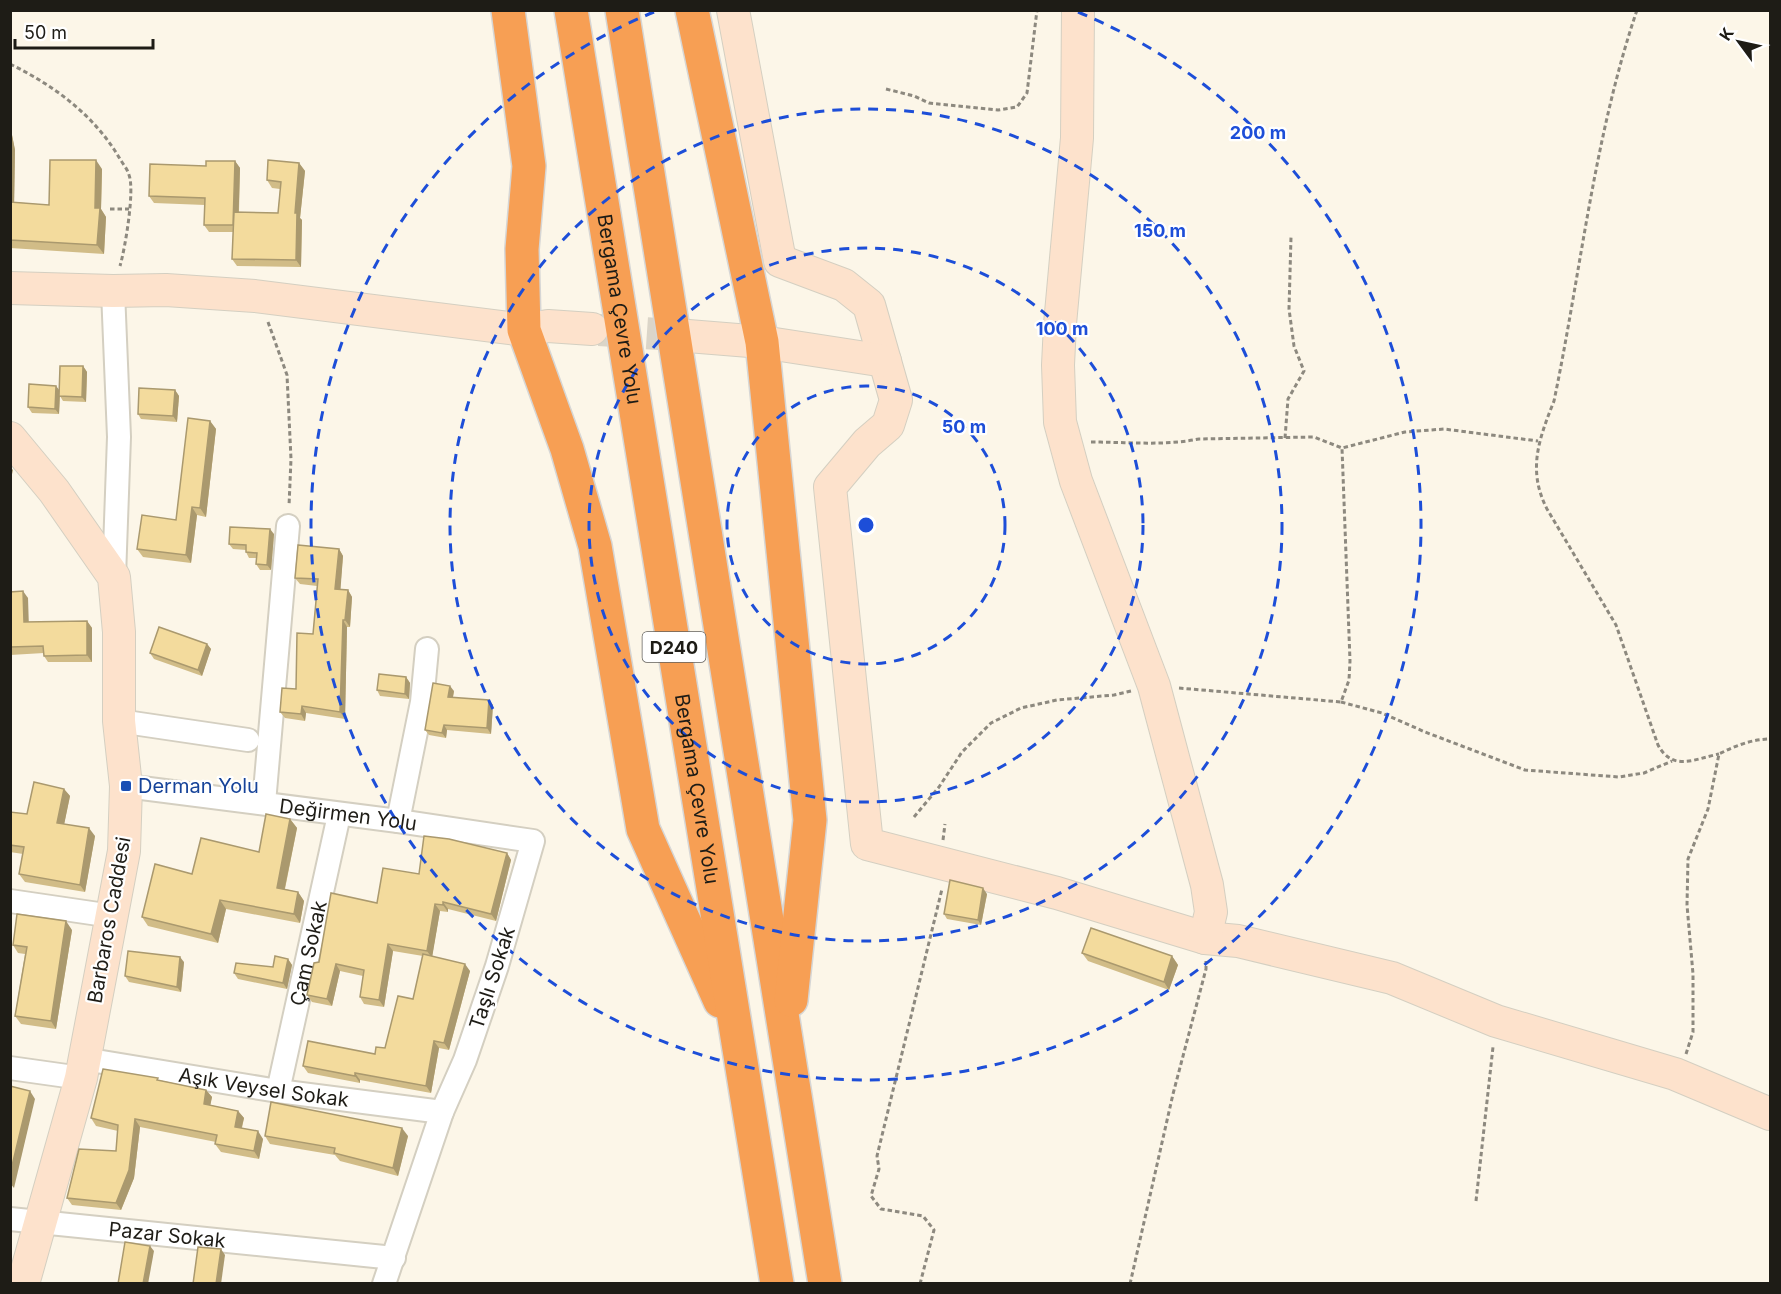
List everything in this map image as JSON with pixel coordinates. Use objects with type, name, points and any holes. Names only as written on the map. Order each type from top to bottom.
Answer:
[{"type":"highway","points":[[508,10],[529,166],[522,249],[524,330],[567,449],[595,546],[644,830],[738,1043]]},
{"type":"highway","name":"Bergama Çevre Yolu","points":[[571,10],[777,1284]]},
{"type":"highway","name":"D240","points":[[622,10],[825,1284]]},
{"type":"highway","points":[[692,10],[762,342],[810,819],[787,1043]]},
{"type":"street","points":[[733,10],[780,261],[844,285],[869,305],[896,400],[888,425],[867,443],[830,487],[867,844],[1057,893],[1206,938],[1238,941],[1392,978],[1496,1021],[1675,1074],[1770,1114]]},
{"type":"street","points":[[1078,10],[1077,138],[1060,324],[1058,365],[1060,422],[1076,481],[1154,686],[1207,885],[1211,912],[1206,938]]},
{"type":"street","points":[[10,288],[166,290],[255,296],[524,330],[548,326],[592,329]]},
{"type":"street","points":[[114,291],[119,437],[114,578]]},
{"type":"street","points":[[688,336],[762,342],[885,361]]},
{"type":"street","name":"Barbaros Caddesi","points":[[10,438],[54,490],[114,578],[119,632],[119,721],[126,786],[124,851],[82,1069],[26,1221],[23,1284]]},
{"type":"street","points":[[264,803],[288,526]]},
{"type":"street","points":[[398,821],[422,702],[427,649]]},
{"type":"street","points":[[119,721],[248,740]]},
{"type":"street","name":"Değirmen Yolu","points":[[126,786],[398,821],[533,842]]},
{"type":"street","name":"Çam Sokak","points":[[278,1091],[339,815]]},
{"type":"street","name":"Taşlı Sokak","points":[[384,1284],[442,1112],[465,1060],[498,966],[533,842]]},
{"type":"street","points":[[10,901],[112,916]]},
{"type":"street","name":"Aşık Veysel Sokak","points":[[10,1068],[82,1069],[442,1112]]},
{"type":"street","name":"Pazar Sokak","points":[[26,1221],[394,1258]]},
{"type":"path","points":[[886,89],[914,96],[929,103],[998,110],[1017,107],[1027,93],[1037,10]]},
{"type":"path","points":[[1637,10],[1623,54],[1602,143],[1554,401],[1539,441],[1536,476],[1538,493],[1616,625],[1658,745],[1664,756],[1682,762],[1719,754],[1737,745],[1770,739]]},
{"type":"path","points":[[10,64],[31,74],[75,104],[110,141],[130,176],[126,246],[114,291]]},
{"type":"path","points":[[110,208],[129,209]]},
{"type":"path","points":[[1285,438],[1288,399],[1304,371],[1294,346],[1289,309],[1291,237]]},
{"type":"path","points":[[255,296],[271,328],[287,375],[291,459],[288,526]]},
{"type":"path","points":[[1065,442],[1150,444],[1181,443],[1199,439],[1314,437],[1342,448],[1405,432],[1444,429],[1539,441]]},
{"type":"path","points":[[1341,702],[1349,680],[1350,661],[1342,448]]},
{"type":"path","points":[[914,817],[939,787],[962,752],[991,723],[1021,708],[1048,702],[1113,695],[1154,686],[1341,702],[1382,713],[1525,770],[1618,777],[1644,774],[1672,760]]},
{"type":"path","points":[[1675,1074],[1683,1061],[1693,1032],[1693,974],[1687,905],[1688,859],[1708,809],[1719,754]]},
{"type":"path","points":[[920,1284],[934,1230],[923,1216],[881,1209],[871,1196],[879,1169],[877,1156],[948,865]]},
{"type":"path","points":[[1130,1284],[1173,1094],[1206,969],[1206,938]]},
{"type":"path","points":[[1476,1200],[1496,1021]]},
{"type":"building","points":[[50,160],[96,160],[95,208],[100,208],[97,245],[10,240],[10,202],[49,205]]},
{"type":"building","points":[[268,160],[299,163],[295,213],[297,213],[296,260],[232,259],[234,212],[278,213],[281,182],[267,180]]},
{"type":"building","points":[[206,161],[235,161],[233,225],[204,225],[205,198],[149,196],[150,164],[206,166]]},
{"type":"building","points":[[60,366],[83,366],[82,397],[59,396]]},
{"type":"building","points":[[29,384],[56,386],[55,409],[28,407]]},
{"type":"building","points":[[139,388],[175,390],[173,416],[138,414]]},
{"type":"building","points":[[188,418],[210,421],[200,508],[192,507],[186,555],[137,549],[142,515],[176,520]]},
{"type":"building","points":[[230,527],[270,529],[267,565],[256,564],[257,553],[246,552],[246,545],[229,544]]},
{"type":"building","points":[[298,545],[339,549],[335,589],[348,590],[345,620],[343,620],[340,712],[302,706],[301,714],[280,712],[282,688],[296,689],[297,633],[313,634],[318,579],[295,578]]},
{"type":"building","points":[[23,591],[24,622],[87,621],[87,655],[44,656],[43,646],[10,647],[10,592]]},
{"type":"building","points":[[159,627],[207,644],[198,670],[150,653]]},
{"type":"building","points":[[379,674],[406,677],[405,694],[377,690]]},
{"type":"building","points":[[433,683],[450,686],[448,697],[489,700],[487,728],[444,725],[442,733],[425,730]]},
{"type":"building","points":[[34,782],[64,789],[57,823],[89,828],[80,885],[19,874],[24,847],[10,845],[10,812],[27,814]]},
{"type":"building","points":[[266,814],[290,819],[277,888],[298,892],[294,914],[220,900],[211,934],[142,917],[155,864],[192,874],[201,838],[259,852]]},
{"type":"building","points":[[424,836],[449,839],[507,853],[491,914],[443,902],[443,905],[435,904],[427,951],[388,944],[379,1000],[360,997],[364,970],[336,964],[327,999],[307,995],[314,963],[319,962],[331,893],[377,903],[383,868],[419,874]]},
{"type":"building","points":[[950,880],[983,888],[978,920],[944,914]]},
{"type":"building","points":[[17,914],[66,921],[51,1021],[15,1016],[27,947],[13,945]]},
{"type":"building","points":[[1091,928],[1172,956],[1164,982],[1082,953]]},
{"type":"building","points":[[128,951],[180,957],[177,987],[125,976]]},
{"type":"building","points":[[423,954],[465,964],[444,1043],[434,1041],[426,1086],[303,1066],[308,1041],[375,1054],[376,1047],[385,1048],[398,996],[413,999]]},
{"type":"building","points":[[275,956],[288,959],[283,983],[234,973],[236,963],[273,967]]},
{"type":"building","points":[[103,1069],[158,1078],[157,1080],[206,1090],[204,1104],[238,1111],[235,1127],[258,1131],[254,1151],[215,1144],[217,1135],[135,1119],[129,1170],[116,1203],[67,1198],[79,1149],[116,1151],[118,1125],[91,1118]]},
{"type":"building","points":[[10,1086],[30,1091],[10,1174]]},
{"type":"building","points":[[271,1102],[402,1128],[393,1168],[334,1153],[335,1148],[265,1136]]},
{"type":"building","points":[[125,1242],[150,1246],[143,1284],[118,1284]]},
{"type":"building","points":[[198,1247],[221,1249],[216,1284],[193,1284]]},
{"type":"tunnel","points":[[599,330],[688,336]]},
{"type":"place","name":"Derman Yolu","points":[[126,786]]}]
